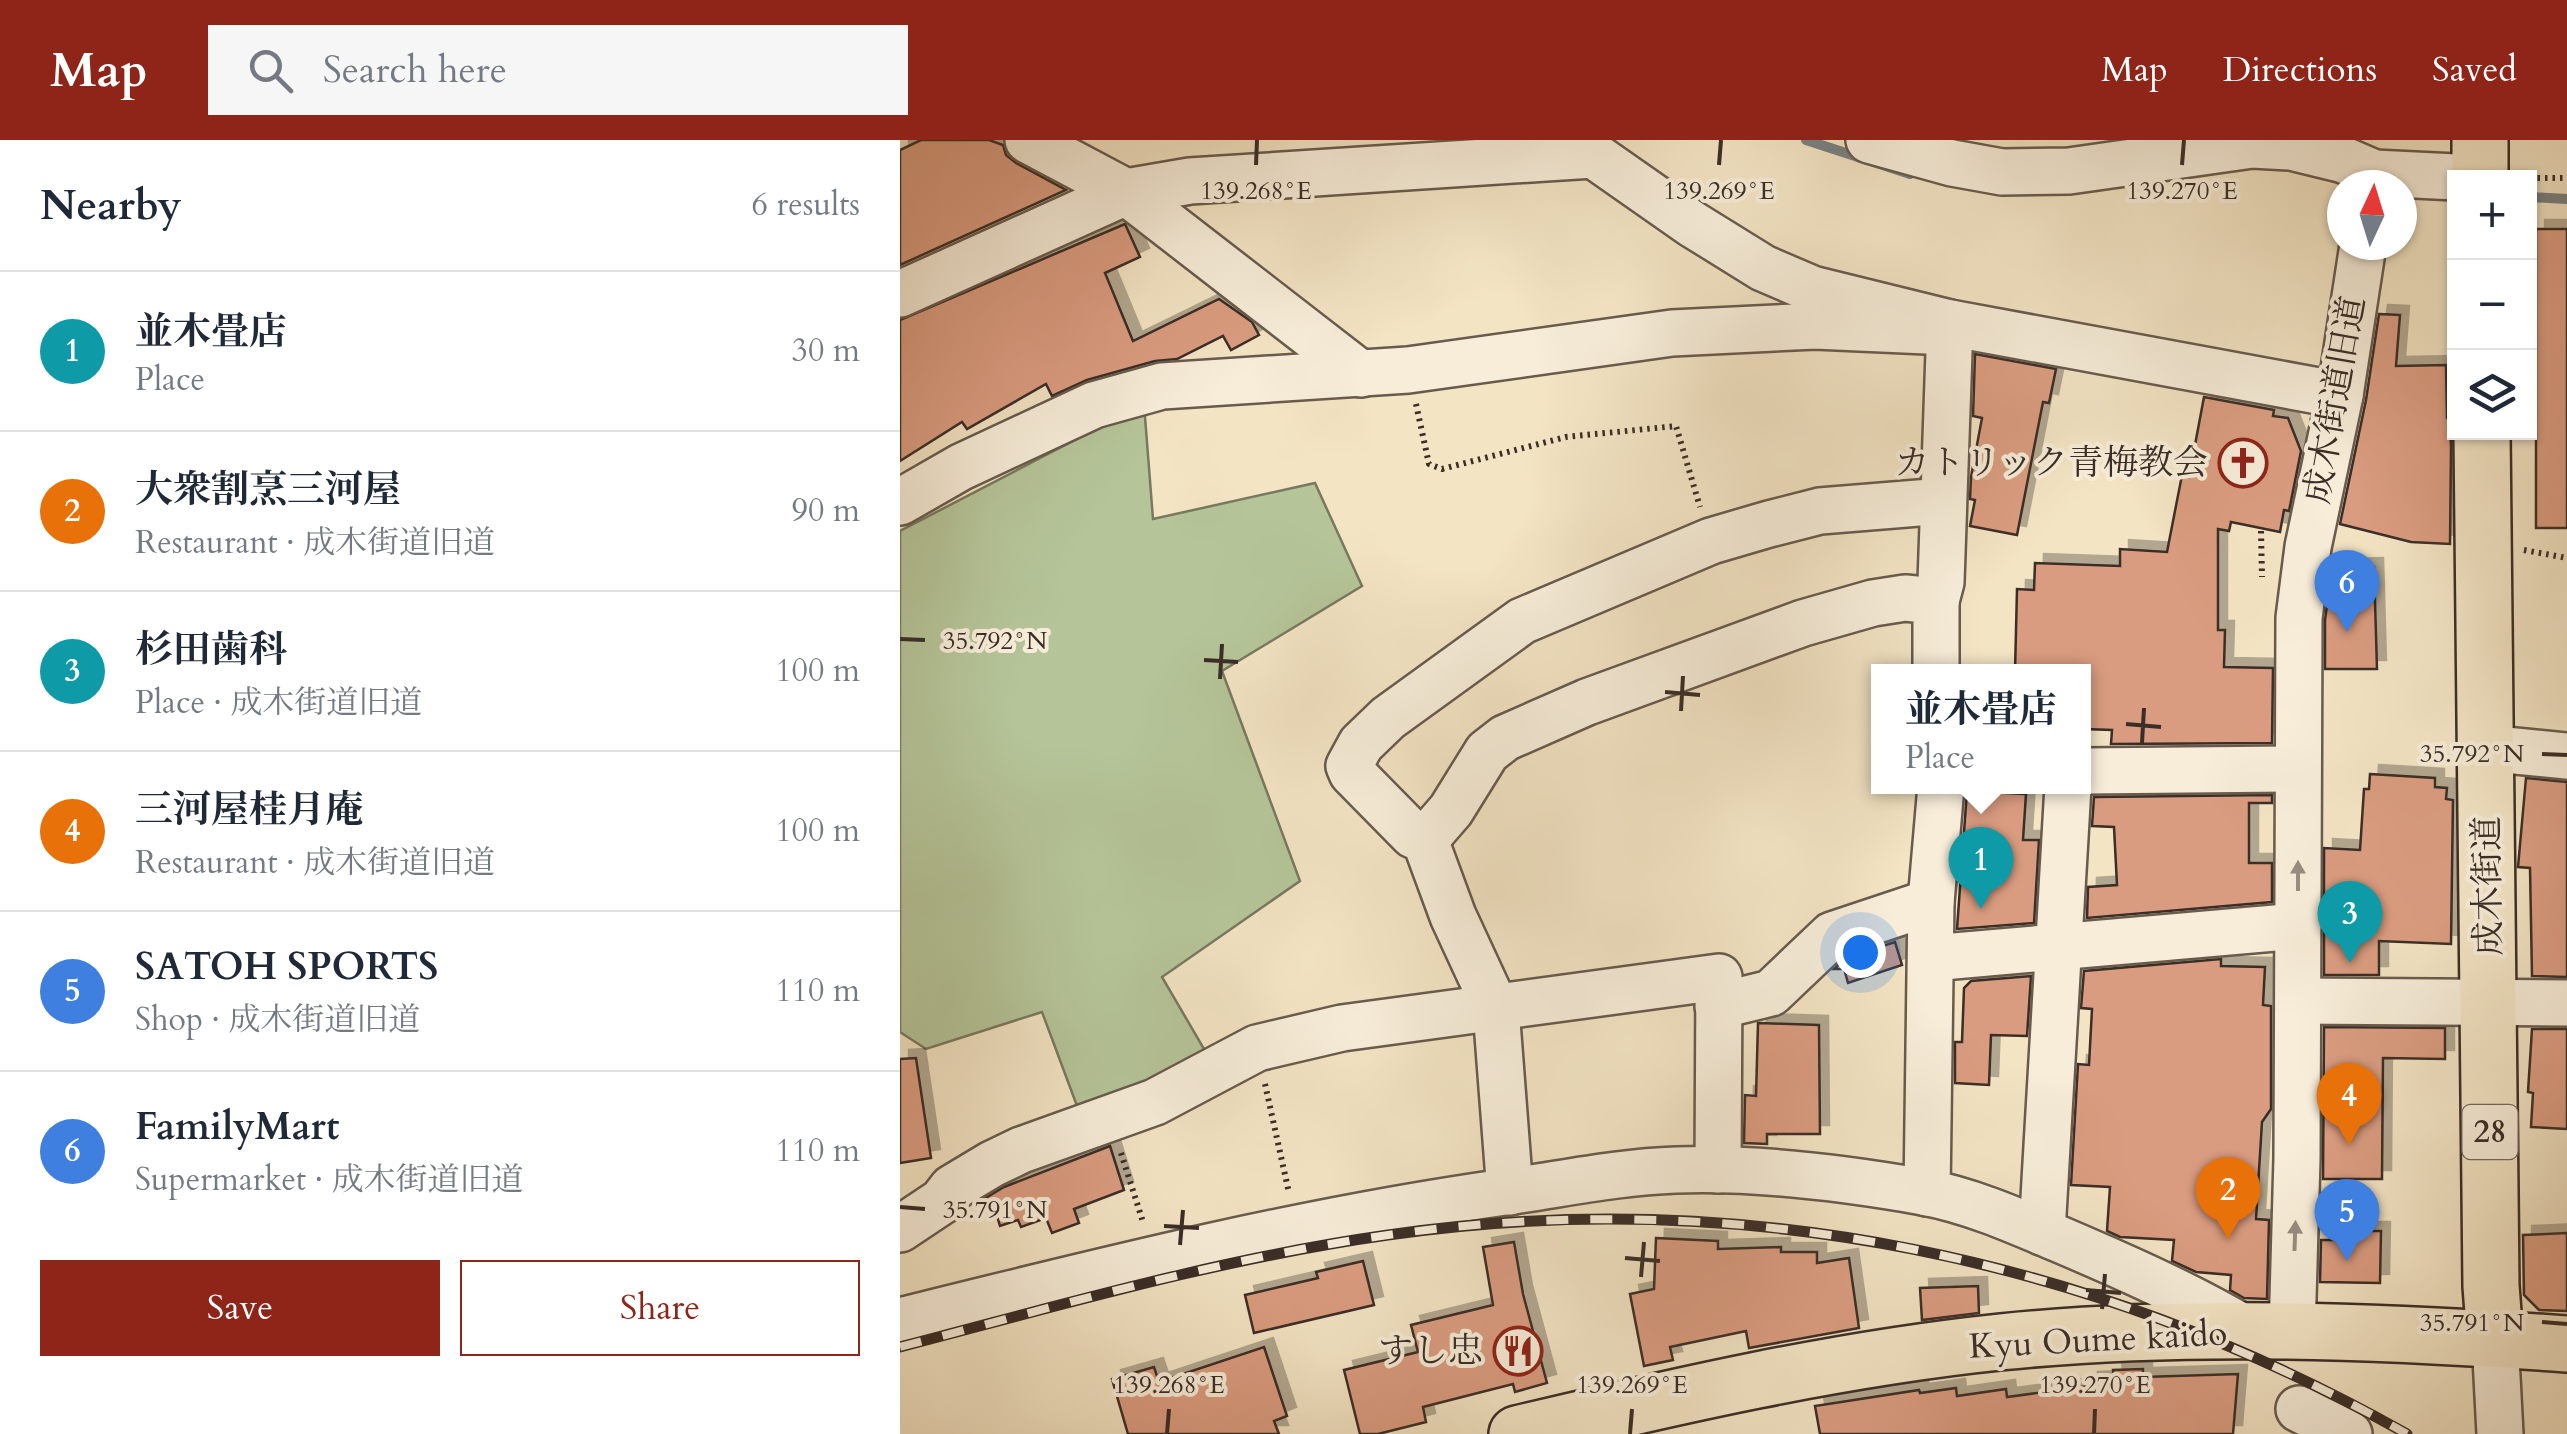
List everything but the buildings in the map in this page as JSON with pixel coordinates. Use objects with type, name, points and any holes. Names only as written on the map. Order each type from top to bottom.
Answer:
[{"type":"main road","points":[[2478,170],[2480,140]]},
{"type":"main road","name":"成木街道","points":[[2482,440],[2491,1286],[2495,1340]]},
{"type":"main road","name":"Kyu Oume kaido","points":[[1517,1434],[1581,1426],[1738,1384],[1958,1347],[2071,1337],[2270,1332],[2567,1344]]},
{"type":"street","points":[[1028,140],[1126,192],[1361,374]]},
{"type":"street","points":[[1869,140],[1952,163],[2002,156],[2069,171],[2252,145],[2447,174]]},
{"type":"street","points":[[900,294],[1126,192],[1190,181],[1582,147],[1763,268],[1812,289],[1950,328],[2340,395]]},
{"type":"street","name":"成木街道旧道","points":[[2270,1332],[2298,1002],[2299,618],[2308,547],[2340,395],[2361,260]]},
{"type":"street","points":[[900,502],[961,467],[1060,420],[1094,405],[1162,386],[1408,370],[1672,333],[1815,326],[1950,328]]},
{"type":"street","points":[[1936,664],[1950,328]]},
{"type":"street","points":[[1510,1192],[1496,1008],[1425,840],[1413,835],[1348,766],[1361,744],[1388,718],[1522,621],[1711,541],[1820,511],[1943,501]]},
{"type":"street","points":[[1425,840],[1451,810],[1487,752],[1505,738],[1586,702],[1803,624],[1873,603],[1905,598],[1936,601]]},
{"type":"street","points":[[2486,748],[2567,756]]},
{"type":"street","points":[[2091,771],[2297,769]]},
{"type":"street","points":[[1927,1193],[1931,902],[1940,794]]},
{"type":"street","points":[[2042,1232],[2068,794]]},
{"type":"street","points":[[900,1229],[942,1201],[952,1188],[992,1164],[1184,1090],[1257,1048],[1342,1028],[1496,1008],[1718,992],[1770,993],[1832,935],[1931,902]]},
{"type":"street","points":[[1930,958],[2298,926]]},
{"type":"street","points":[[1718,992],[1718,1170]]},
{"type":"street","points":[[2298,1002],[2567,1003]]},
{"type":"street","points":[[900,1321],[1296,1226],[1618,1173],[1718,1170],[1790,1174],[1927,1193],[1983,1209],[2270,1332]]},
{"type":"street","points":[[2495,1340],[2500,1434]]},
{"type":"street","points":[[2299,1409],[2348,1434]]},
{"type":"path","points":[[2537,178],[2567,178]]},
{"type":"path","points":[[1408,370],[1430,464],[1442,469],[1566,437],[1676,426],[1711,541]]},
{"type":"path","points":[[2513,548],[2567,558]]},
{"type":"path","points":[[1257,1048],[1296,1226]]},
{"type":"path","points":[[1110,1118],[1154,1257]]},
{"type":"green space","points":[[1144,404],[1153,519],[1315,483],[1362,586],[1222,671],[1300,881],[1162,977],[1211,1061],[1083,1122],[1042,1012],[926,1049],[900,1032],[900,531]]},
{"type":"waterway","points":[[1806,140],[1910,174]]},
{"type":"waterway","points":[[2537,197],[2567,199]]},
{"type":"railway","points":[[900,1347],[1142,1284],[1326,1245],[1521,1222],[1654,1220],[1785,1229],[1914,1249],[2041,1280],[2166,1321],[2288,1373],[2407,1434]]},
{"type":"place","name":"カトリック青梅教会","points":[[2243,463]]},
{"type":"place","name":"FamilyMart","points":[[2347,632]]},
{"type":"place","name":"並木畳店","points":[[1981,909]]},
{"type":"place","name":"杉田歯科","points":[[2350,963]]},
{"type":"place","name":"三河屋桂月庵","points":[[2349,1145]]},
{"type":"place","name":"大衆割烹三河屋","points":[[2228,1239]]},
{"type":"place","name":"SATOH SPORTS","points":[[2347,1261]]},
{"type":"place","name":"すし忠","points":[[1518,1351]]}]
